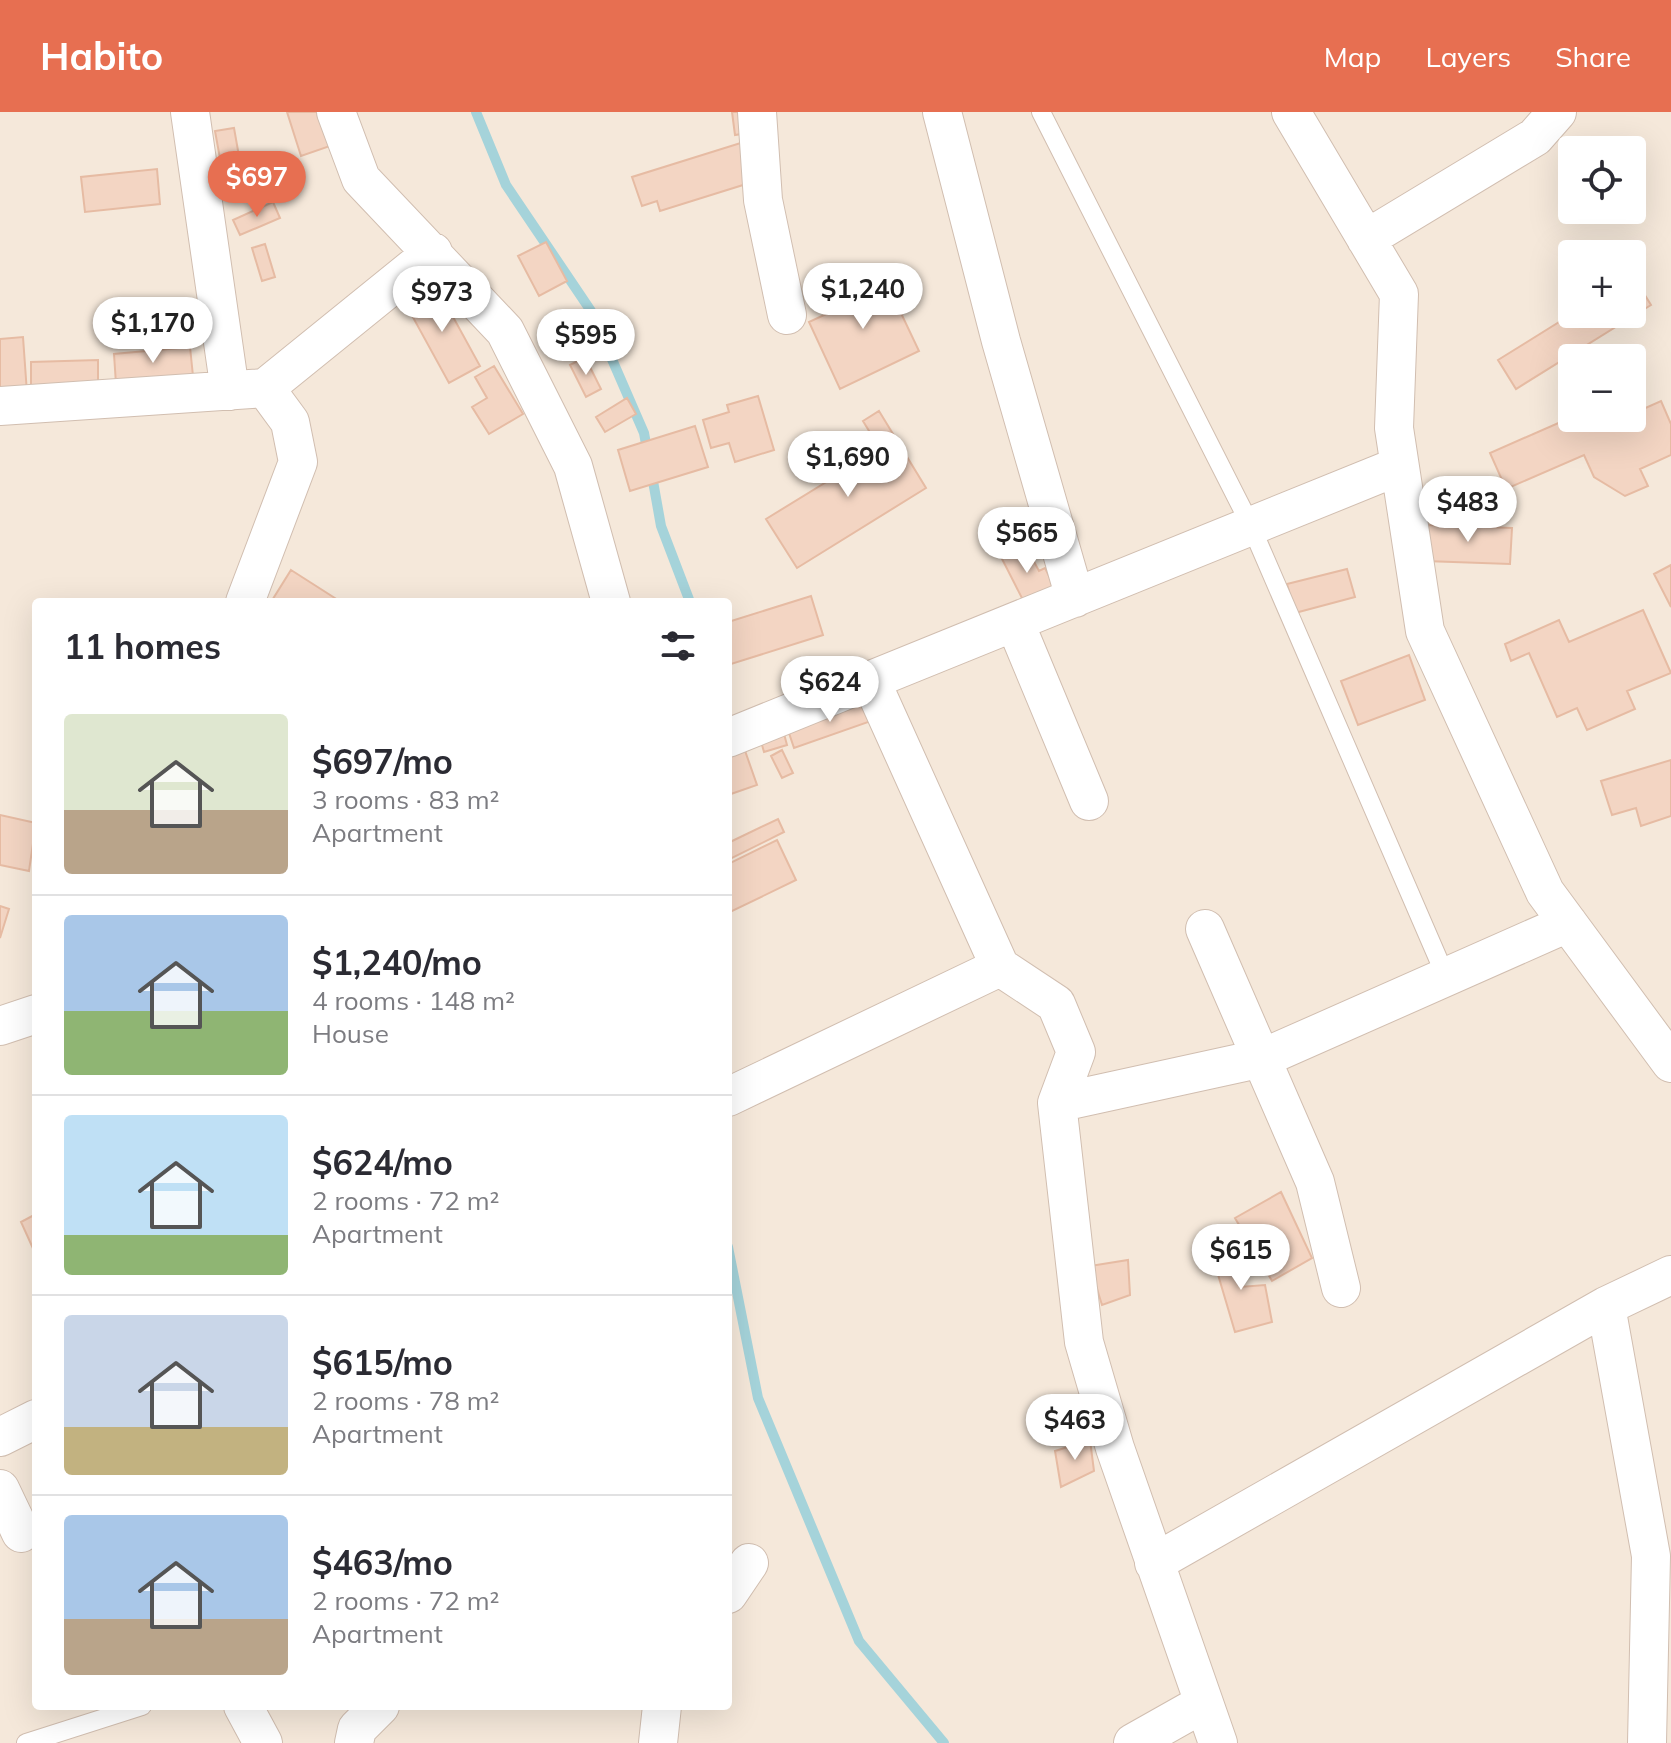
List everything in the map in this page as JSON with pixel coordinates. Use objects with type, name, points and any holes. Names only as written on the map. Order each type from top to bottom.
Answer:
[{"type":"street","points":[[190,112],[247,390],[290,422],[298,462],[247,598]]},
{"type":"street","points":[[336,112],[361,179],[505,331],[573,466],[610,598]]},
{"type":"street","points":[[757,112],[763,200],[787,315]]},
{"type":"street","points":[[942,112],[1001,341],[1075,598]]},
{"type":"street","points":[[1291,112],[1399,294],[1394,428],[1425,631],[1545,892],[1671,1063]]},
{"type":"street","points":[[1366,239],[1538,120]]},
{"type":"street","points":[[0,406],[247,390],[433,252]]},
{"type":"street","points":[[732,736],[1399,466]]},
{"type":"street","points":[[1015,623],[1089,801]]},
{"type":"street","points":[[871,681],[1000,967],[1056,1004],[1076,1052],[1057,1103],[1084,1342],[1154,1563],[1218,1743]]},
{"type":"street","points":[[1057,1103],[1263,1058],[1568,923]]},
{"type":"street","points":[[1205,929],[1315,1182],[1341,1288]]},
{"type":"street","points":[[732,1095],[1000,967]]},
{"type":"street","points":[[0,1026],[32,1015]]},
{"type":"street","points":[[1154,1563],[1606,1306],[1671,1275]]},
{"type":"street","points":[[1606,1306],[1651,1556],[1647,1743]]},
{"type":"street","points":[[0,1437],[32,1421]]},
{"type":"street","points":[[0,1489],[19,1534]]},
{"type":"street","points":[[1133,1743],[1204,1703]]},
{"type":"street","points":[[245,1710],[263,1743]]},
{"type":"street","points":[[354,1743],[357,1729],[376,1710]]},
{"type":"street","points":[[658,1743],[662,1710]]},
{"type":"lane","points":[[1041,112],[1251,526],[1446,977]]},
{"type":"lane","points":[[26,1743],[129,1710]]},
{"type":"shaded area","points":[[0,112],[1671,112],[1671,1743],[0,1743]]},
{"type":"building","points":[[287,112],[322,112],[333,145],[301,156]]},
{"type":"building","points":[[732,112],[751,112],[754,132],[735,135]]},
{"type":"building","points":[[234,128],[242,173],[223,175],[215,131]]},
{"type":"building","points":[[747,141],[759,180],[660,211],[657,201],[642,206],[632,177]]},
{"type":"building","points":[[157,169],[160,204],[85,212],[81,177]]},
{"type":"building","points":[[273,202],[280,218],[240,235],[233,220]]},
{"type":"building","points":[[546,242],[567,281],[539,296],[518,256]]},
{"type":"building","points":[[265,244],[275,277],[262,281],[252,248]]},
{"type":"building","points":[[881,271],[919,351],[840,389],[809,322],[835,310],[828,296]]},
{"type":"building","points":[[435,284],[480,366],[449,383],[404,301]]},
{"type":"building","points":[[1558,323],[1558,328],[1614,328],[1588,344],[1558,344],[1558,363],[1516,389],[1498,360]]},
{"type":"building","points":[[23,337],[27,393],[0,395],[0,339]]},
{"type":"building","points":[[190,347],[193,376],[116,384],[114,354]]},
{"type":"building","points":[[585,357],[601,389],[586,397],[570,365]]},
{"type":"building","points":[[98,360],[98,389],[31,391],[31,362]]},
{"type":"building","points":[[494,366],[523,414],[489,434],[472,407],[487,398],[475,377]]},
{"type":"building","points":[[758,396],[774,450],[735,462],[729,443],[711,448],[703,420],[729,412],[727,405]]},
{"type":"building","points":[[627,398],[636,414],[605,432],[596,417]]},
{"type":"building","points":[[1661,401],[1671,424],[1671,455],[1640,469],[1648,486],[1625,496],[1594,477],[1584,455],[1506,489],[1490,453],[1558,423],[1558,432],[1646,432],[1646,408]]},
{"type":"building","points":[[879,411],[926,488],[797,568],[766,519],[880,449],[863,421]]},
{"type":"building","points":[[695,426],[708,467],[630,491],[618,450]]},
{"type":"building","points":[[1426,525],[1512,528],[1510,564],[1425,561]]},
{"type":"building","points":[[1024,543],[1039,571],[1045,568],[1056,590],[1026,606],[1000,555]]},
{"type":"building","points":[[1671,565],[1671,607],[1654,574]]},
{"type":"building","points":[[1347,569],[1355,597],[1295,613],[1287,584]]},
{"type":"building","points":[[291,570],[335,598],[274,598]]},
{"type":"building","points":[[811,596],[823,635],[732,664],[732,621]]},
{"type":"building","points":[[1643,610],[1671,673],[1627,691],[1635,709],[1587,730],[1577,708],[1557,717],[1529,653],[1511,661],[1505,644],[1559,620],[1569,642]]},
{"type":"building","points":[[1409,655],[1425,700],[1358,725],[1341,681]]},
{"type":"building","points":[[867,699],[874,720],[794,748],[787,727]]},
{"type":"building","points":[[783,730],[787,745],[764,752],[760,738]]},
{"type":"building","points":[[743,745],[757,785],[732,794],[732,749]]},
{"type":"building","points":[[782,750],[793,773],[782,778],[771,756]]},
{"type":"building","points":[[1671,760],[1671,816],[1641,826],[1636,808],[1612,815],[1601,781]]},
{"type":"building","points":[[0,815],[32,822],[29,871],[0,865]]},
{"type":"building","points":[[778,819],[784,832],[732,858],[732,841]]},
{"type":"building","points":[[777,840],[796,880],[732,911],[732,862]]},
{"type":"building","points":[[0,906],[9,909],[0,938]]},
{"type":"building","points":[[1281,1192],[1312,1258],[1272,1281],[1235,1218]]},
{"type":"building","points":[[32,1216],[32,1246],[21,1222]]},
{"type":"building","points":[[1238,1245],[1240,1287],[1265,1285],[1272,1322],[1235,1332],[1211,1251]]},
{"type":"building","points":[[1128,1260],[1130,1295],[1102,1305],[1090,1266]]},
{"type":"building","points":[[1090,1440],[1094,1471],[1061,1487],[1055,1451]]},
{"type":"waterway","points":[[476,112],[506,185],[591,311],[644,433],[648,455]]},
{"type":"waterway","points":[[651,470],[661,526],[688,598]]},
{"type":"waterway","points":[[732,1267],[758,1398],[859,1641],[944,1743]]}]
